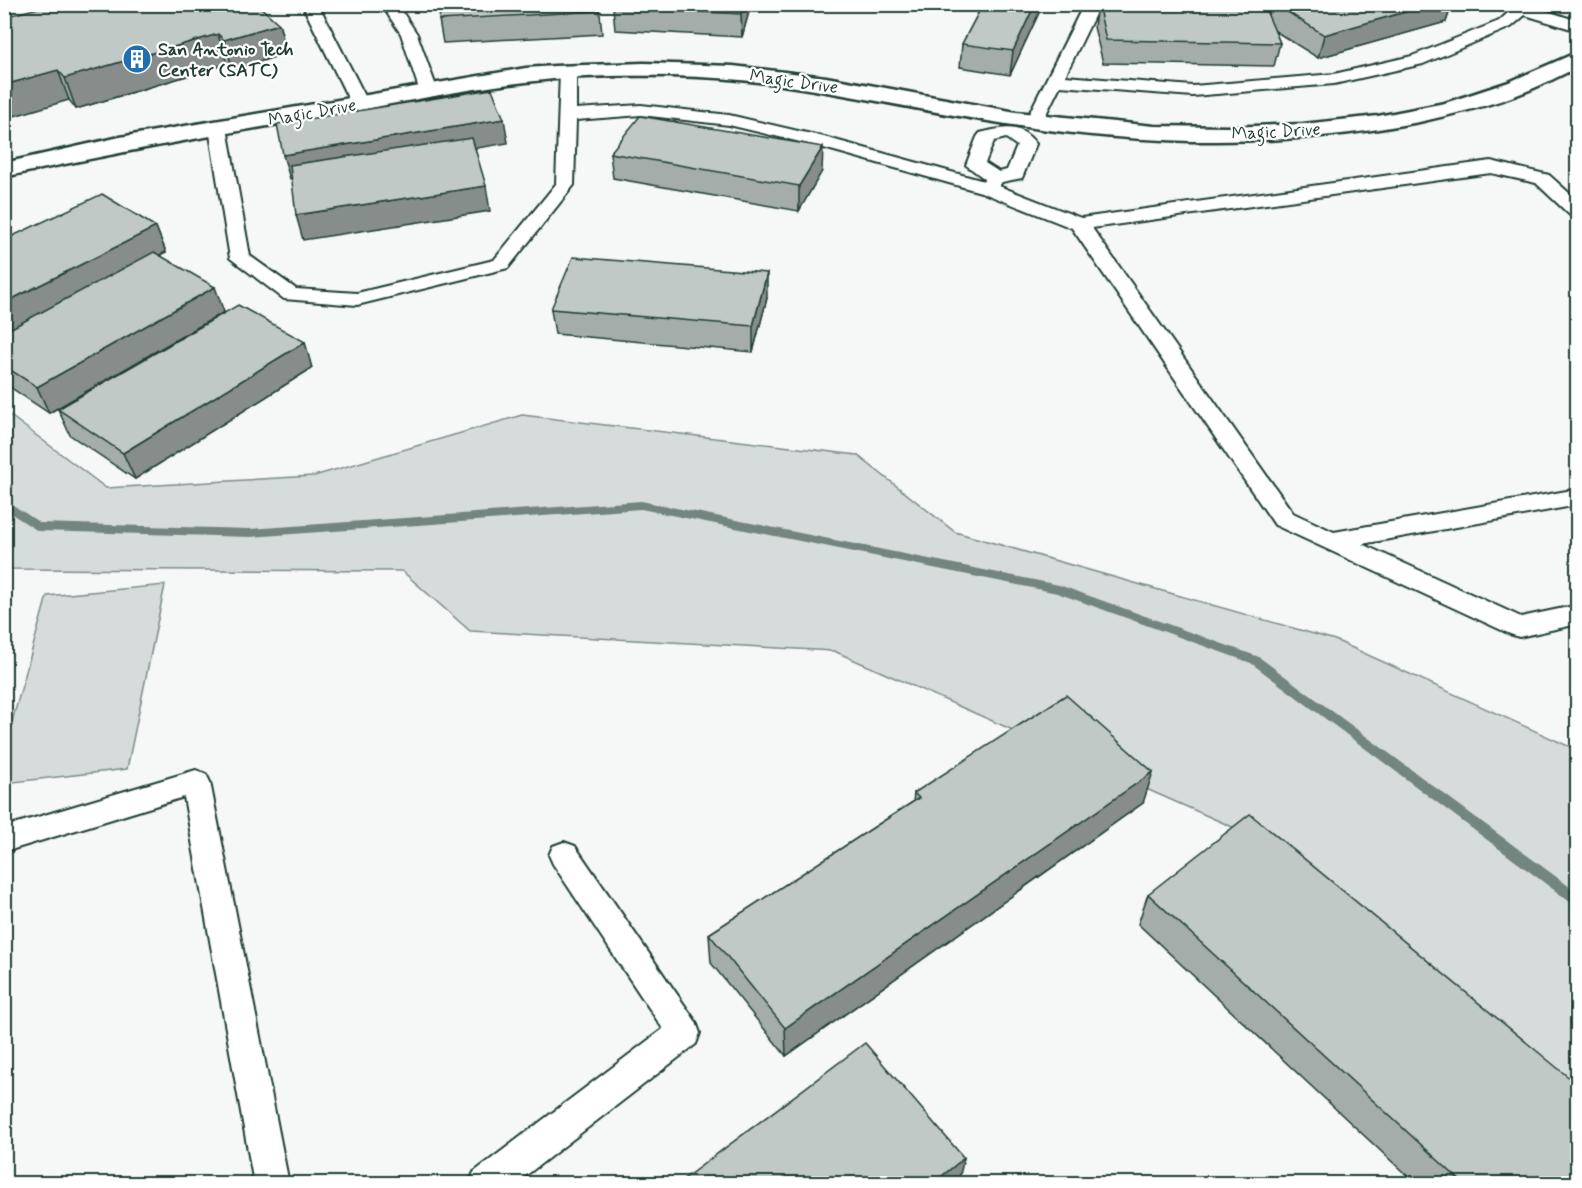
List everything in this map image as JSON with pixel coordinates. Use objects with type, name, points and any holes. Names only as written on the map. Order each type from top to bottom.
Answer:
[{"type":"street","name":"Magic Drive","points":[[4,170],[60,156],[218,128],[526,75],[568,72],[639,70],[760,75],[1019,124],[1196,134],[1263,133],[1328,128],[1446,109],[1496,95],[1539,78],[1578,58]]},
{"type":"lane","points":[[310,4],[360,104]]},
{"type":"lane","points":[[992,183],[975,165],[986,137],[1019,124],[1054,80],[1092,4]]},
{"type":"lane","points":[[391,5],[409,34],[429,92]]},
{"type":"lane","points":[[1054,80],[1193,92],[1334,79],[1417,60],[1505,24],[1525,7],[1578,26]]},
{"type":"lane","points":[[218,128],[240,258],[291,295],[357,299],[501,264],[566,185],[568,72]]},
{"type":"lane","points":[[567,115],[641,110],[729,120],[992,183],[1079,224],[1284,519],[1518,627],[1578,614]]},
{"type":"lane","points":[[992,183],[1015,174],[1027,144],[1019,124]]},
{"type":"lane","points":[[1079,224],[1491,166],[1542,179],[1578,212]]},
{"type":"lane","points":[[1332,541],[1578,497]]},
{"type":"lane","points":[[4,840],[196,782],[272,1184]]},
{"type":"lane","points":[[486,1184],[684,1033],[564,855]]},
{"type":"shaded area","points":[[4,411],[106,488],[314,476],[522,415],[857,455],[955,532],[1335,640],[1577,750],[1577,1108],[1255,837],[834,651],[470,631],[402,571],[5,569]]},
{"type":"shaded area","points":[[165,585],[127,769],[5,783],[5,747],[47,596]]},
{"type":"building","points":[[53,4],[257,4],[279,24],[224,40],[218,34],[65,78],[58,70],[4,85],[4,17]]},
{"type":"building","points":[[441,4],[599,4],[599,11],[439,20]]},
{"type":"building","points":[[614,4],[744,4],[741,14],[613,7]]},
{"type":"building","points":[[983,4],[1035,4],[1013,51],[962,44]]},
{"type":"building","points":[[1098,4],[1264,6],[1280,43],[1106,40]]},
{"type":"building","points":[[1275,4],[1433,4],[1324,35]]},
{"type":"building","points":[[492,89],[504,119],[283,155],[277,124]]},
{"type":"building","points":[[640,116],[823,147],[799,186],[610,153]]},
{"type":"building","points":[[472,138],[486,186],[296,215],[290,165]]},
{"type":"building","points":[[102,194],[156,227],[4,303],[4,240]]},
{"type":"building","points":[[154,252],[215,287],[37,387],[4,366],[4,332]]},
{"type":"building","points":[[573,257],[767,273],[753,326],[551,309]]},
{"type":"building","points":[[238,305],[305,342],[123,453],[58,409]]},
{"type":"building","points":[[1066,695],[1153,772],[785,1028],[709,934],[919,798],[914,793]]},
{"type":"building","points":[[1250,814],[1578,1085],[1578,1184],[1464,1184],[1148,894]]},
{"type":"building","points":[[865,1043],[964,1158],[932,1184],[677,1184]]},
{"type":"waterway","points":[[4,503],[38,527],[250,533],[641,505],[1059,589],[1255,660],[1578,902]]},
{"type":"place","name":"San Antonio Tech Center (SATC)","points":[[137,59]]}]
